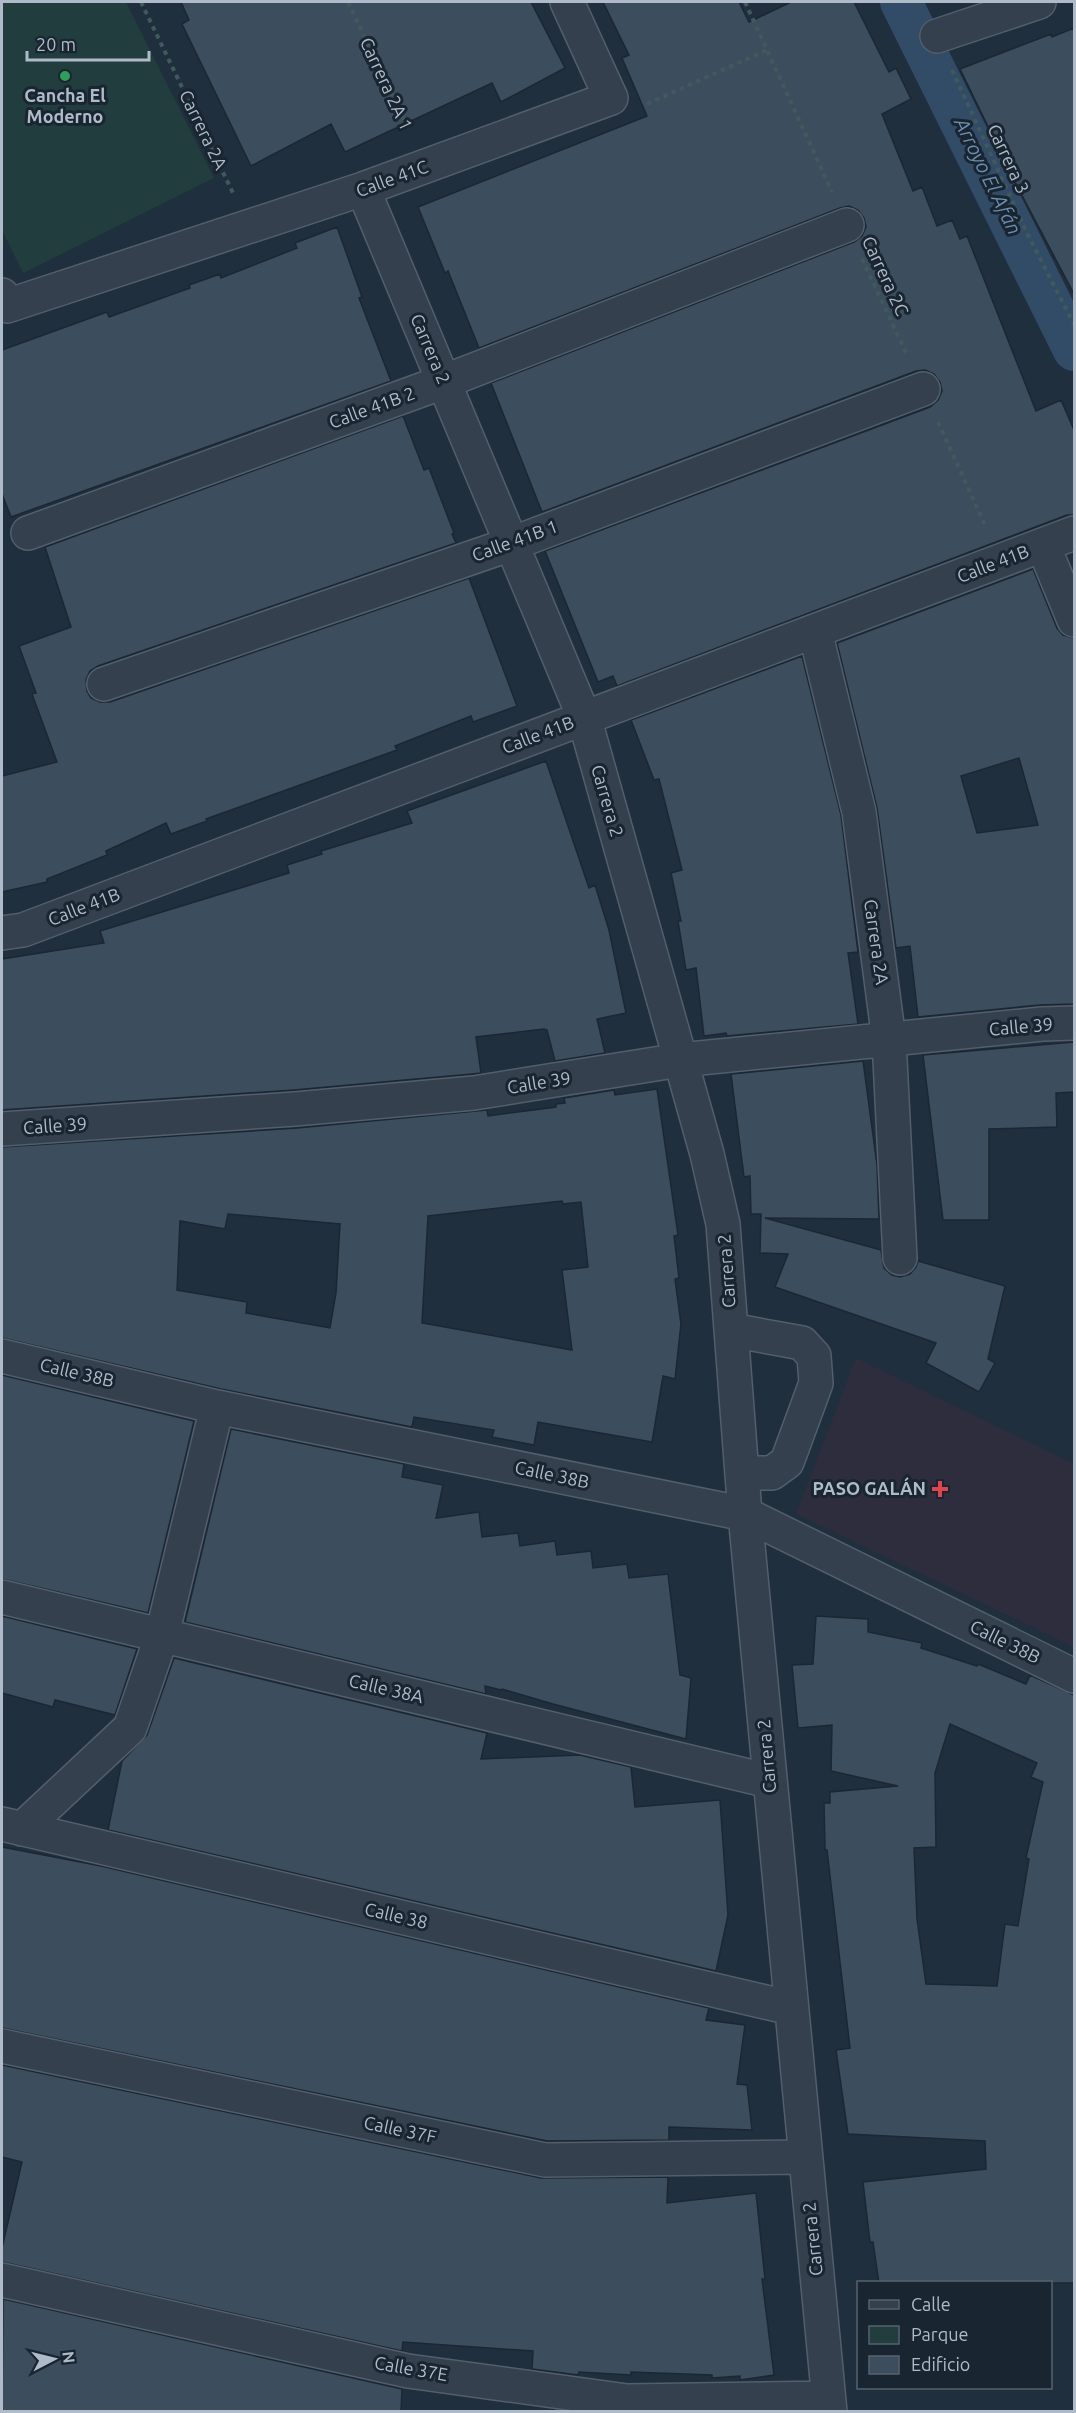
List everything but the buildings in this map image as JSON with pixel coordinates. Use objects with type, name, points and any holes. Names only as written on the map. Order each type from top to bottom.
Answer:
[{"type":"street","points":[[567,2],[611,98]]},
{"type":"street","points":[[937,36],[1040,2]]},
{"type":"street","name":"Calle 41C","points":[[4,301],[249,227],[363,189],[611,98]]},
{"type":"street","name":"Carrera 2","points":[[363,189],[584,717],[707,1154],[723,1224],[745,1514],[829,2405]]},
{"type":"street","name":"Calle 41B 2","points":[[28,533],[443,382],[847,225]]},
{"type":"street","name":"Calle 41B 1","points":[[104,684],[511,544],[922,389]]},
{"type":"street","name":"Calle 41B","points":[[2,933],[23,930],[1074,533]]},
{"type":"street","points":[[1043,545],[1074,620]]},
{"type":"street","name":"Carrera 2A","points":[[815,631],[859,812],[889,1040],[900,1258]]},
{"type":"street","name":"Calle 39","points":[[2,1129],[283,1110],[474,1093],[680,1060],[1074,1023]]},
{"type":"street","points":[[731,1330],[802,1343],[814,1356],[816,1383],[787,1462],[772,1473],[742,1473]]},
{"type":"street","name":"Calle 38B","points":[[2,1356],[217,1407],[745,1514],[1074,1676]]},
{"type":"street","points":[[12,1827],[129,1728],[162,1635],[217,1407]]},
{"type":"street","name":"Calle 38A","points":[[2,1597],[770,1781]]},
{"type":"street","name":"Calle 38","points":[[12,1827],[791,2008]]},
{"type":"street","name":"Calle 37F","points":[[2,2046],[545,2160],[805,2157]]},
{"type":"street","name":"Calle 37E","points":[[2,2280],[408,2371],[627,2401],[829,2405]]},
{"type":"path","name":"Carrera 2A","points":[[141,2],[249,227]]},
{"type":"path","name":"Carrera 2A 1","points":[[348,2],[425,166]]},
{"type":"path","name":"Carrera 2C","points":[[745,2],[1001,561]]},
{"type":"path","name":"Carrera 3","points":[[937,36],[1028,235],[1074,324]]},
{"type":"path","points":[[611,98],[635,110],[767,50]]},
{"type":"shaded area","name":"PASO GALÁN","points":[[856,1358],[1074,1464],[1074,1647],[796,1514]]},
{"type":"green space","name":"Cancha El Moderno","points":[[2,2],[126,2],[214,178],[23,273],[2,230]]},
{"type":"waterway","name":"Arroyo El Afán","points":[[901,2],[1074,350]]},
{"type":"place","name":"Cancha El Moderno","points":[[65,76]]},
{"type":"place","name":"PASO GALÁN","points":[[940,1489]]}]
